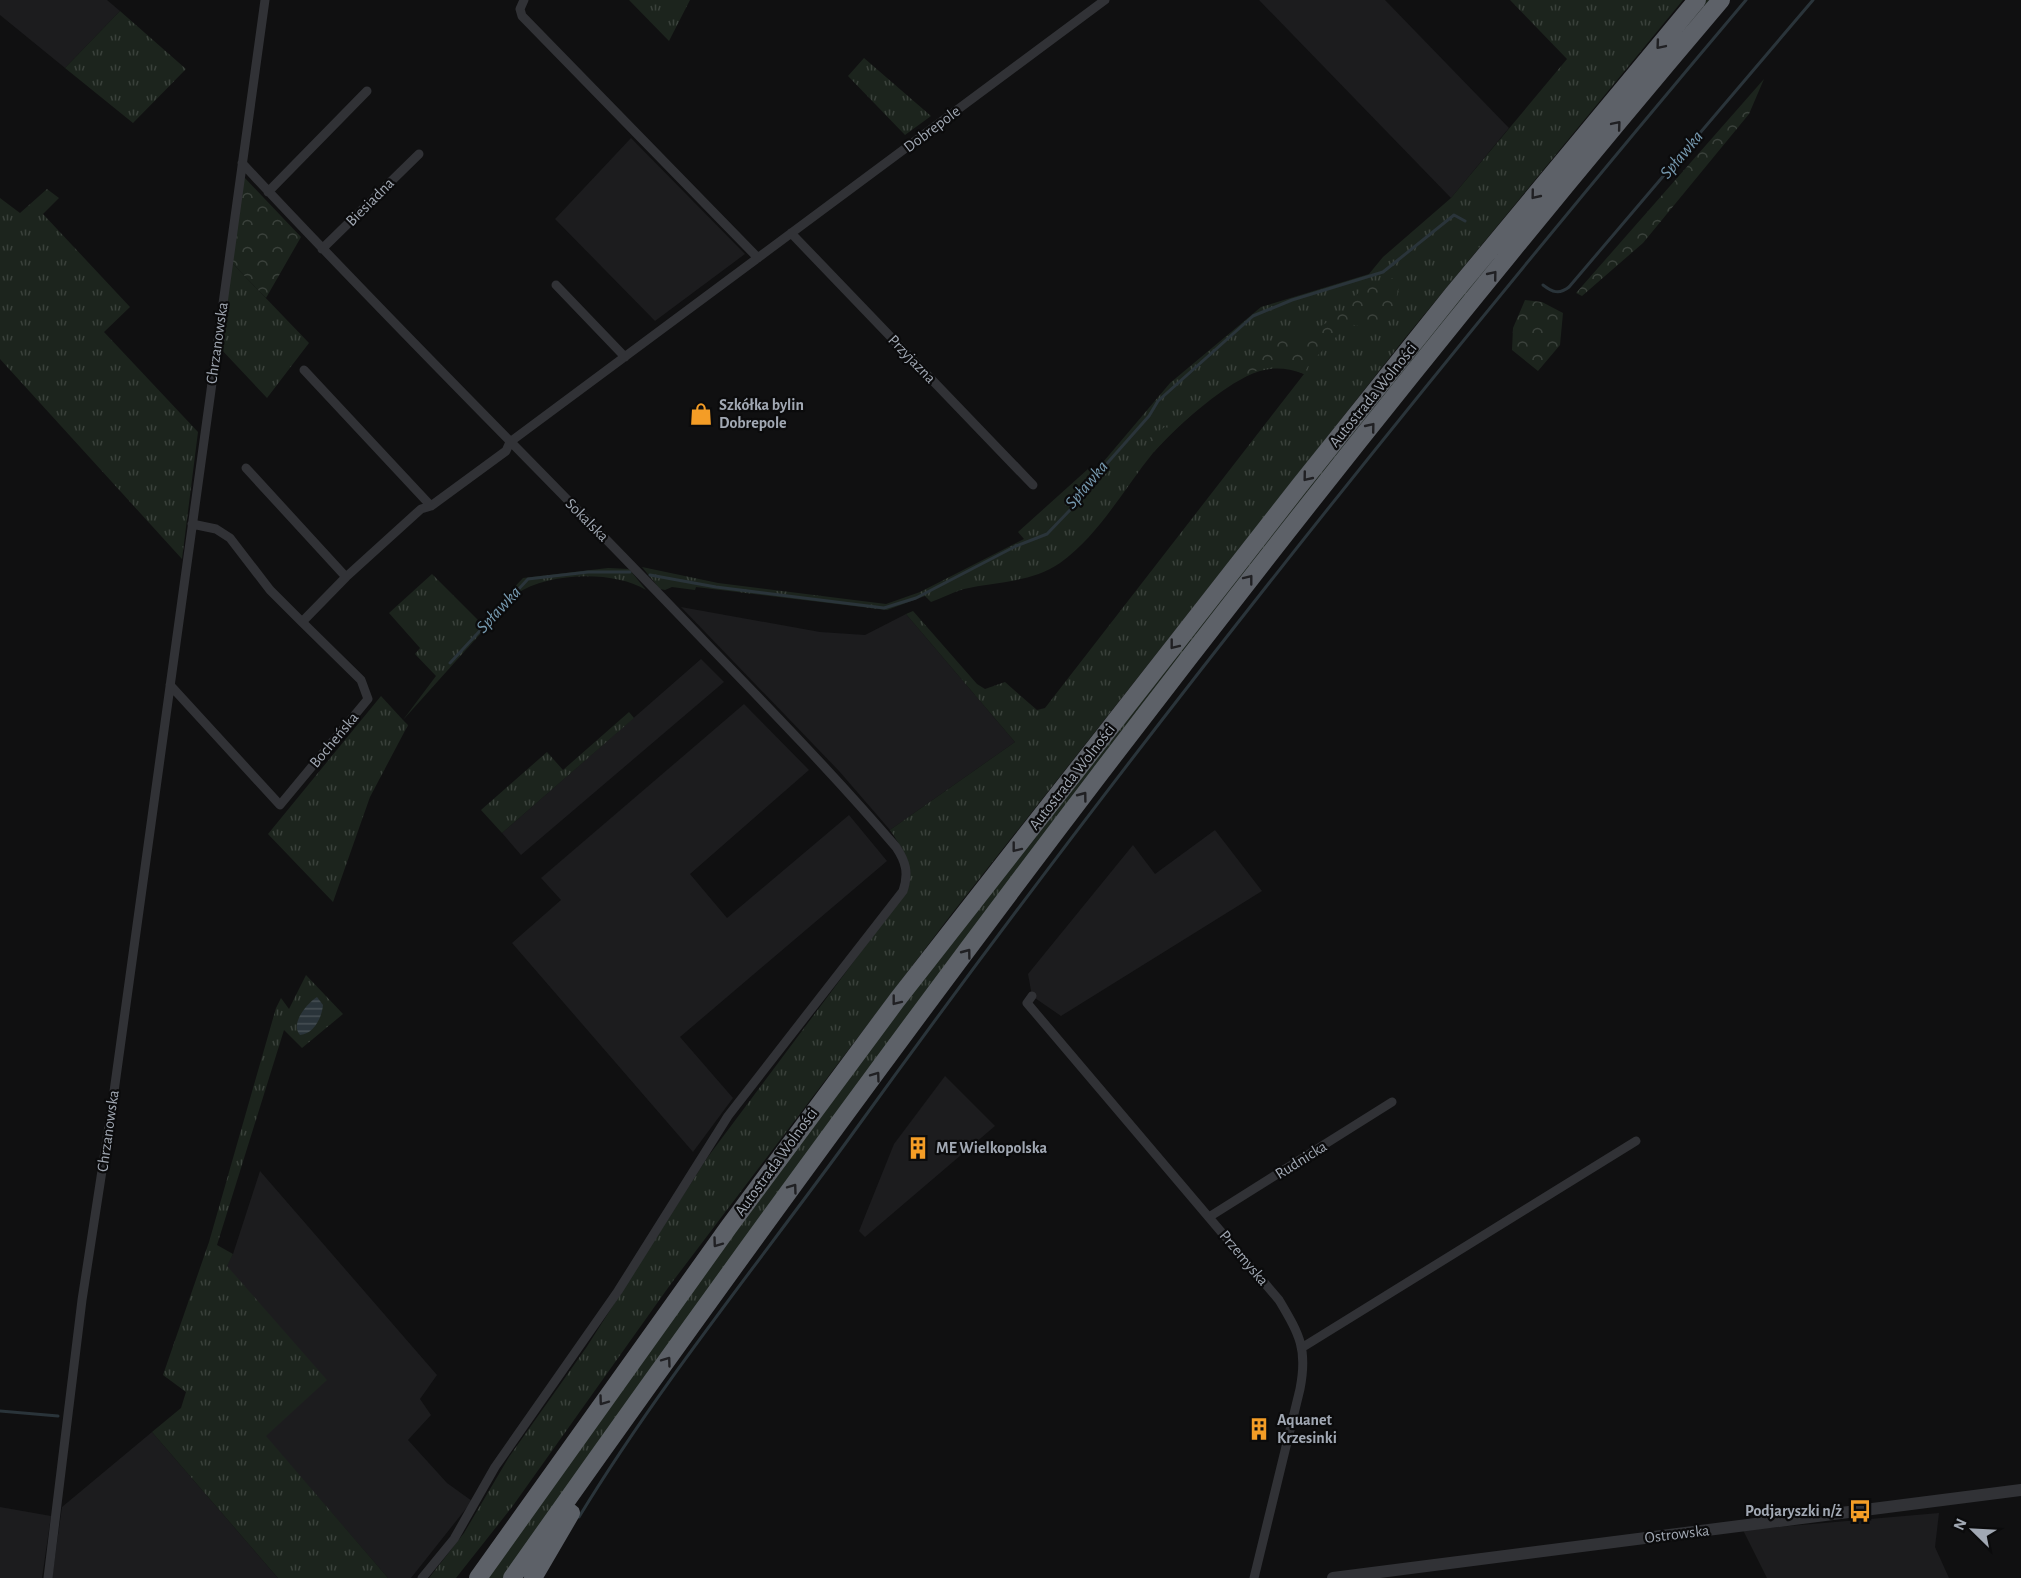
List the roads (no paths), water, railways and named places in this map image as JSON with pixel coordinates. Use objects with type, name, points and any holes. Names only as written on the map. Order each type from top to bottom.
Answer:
[{"type":"highway","name":"Autostrada Wolności","points":[[478,1578],[761,1182],[891,1009],[1300,485],[1453,294],[1697,0]]},
{"type":"highway","name":"Autostrada Wolności","points":[[512,1578],[632,1408],[925,1009],[1204,636],[1447,332],[1721,0]]},
{"type":"highway","points":[[533,1578],[632,1408]]},
{"type":"highway","points":[[465,1578],[522,1515]]},
{"type":"street","name":"Chrzanowska","points":[[48,1578],[82,1300],[265,0]]},
{"type":"street","points":[[524,0],[520,9],[522,16],[758,258]]},
{"type":"street","name":"Dobrepole","points":[[510,442],[1105,0]]},
{"type":"street","points":[[268,192],[367,92]]},
{"type":"street","name":"Biesiadna","points":[[322,249],[418,154]]},
{"type":"street","name":"Sokalska","points":[[242,163],[322,249],[789,729],[888,837],[904,859],[907,880],[903,891],[728,1116],[618,1291],[495,1467],[454,1539],[422,1578]]},
{"type":"street","name":"Przyjazna","points":[[791,233],[1033,485]]},
{"type":"street","points":[[556,285],[625,357]]},
{"type":"street","points":[[304,370],[431,506]]},
{"type":"street","points":[[302,622],[421,509],[431,506],[506,451],[510,442]]},
{"type":"street","points":[[246,468],[346,578]]},
{"type":"street","name":"Bocheńska","points":[[170,685],[280,805],[368,699],[361,680],[270,590],[230,538],[216,529],[192,524]]},
{"type":"street","name":"Przemyska","points":[[1032,996],[1027,1003],[1280,1300],[1300,1337],[1304,1366],[1300,1389],[1254,1578]]},
{"type":"street","name":"Rudnicka","points":[[1209,1217],[1392,1102]]},
{"type":"street","points":[[1303,1347],[1636,1142]]},
{"type":"street","name":"Ostrowska","points":[[1333,1578],[2021,1490]]},
{"type":"waterway","points":[[579,1517],[643,1419],[712,1323],[959,987],[1177,700],[1401,417],[1746,0]]},
{"type":"waterway","name":"Spławka","points":[[1543,285],[1556,292],[1569,287],[1813,0]]},
{"type":"waterway","name":"Spławka","points":[[650,575],[716,587],[884,608],[916,598],[1016,546],[1047,534],[1149,416],[1158,401],[1253,316],[1292,300],[1383,272],[1454,215],[1465,221]]},
{"type":"waterway","name":"Spławka","points":[[450,663],[528,579],[588,572],[630,572]]},
{"type":"waterway","points":[[0,1411],[58,1416]]},
{"type":"place","name":"Szkółka bylin Dobrepole","points":[[701,414]]},
{"type":"place","name":"ME Wielkopolska","points":[[918,1148]]},
{"type":"place","name":"Aquanet Krzesinki","points":[[1259,1429]]},
{"type":"place","name":"Podjaryszki n/ż","points":[[1860,1511]]}]
